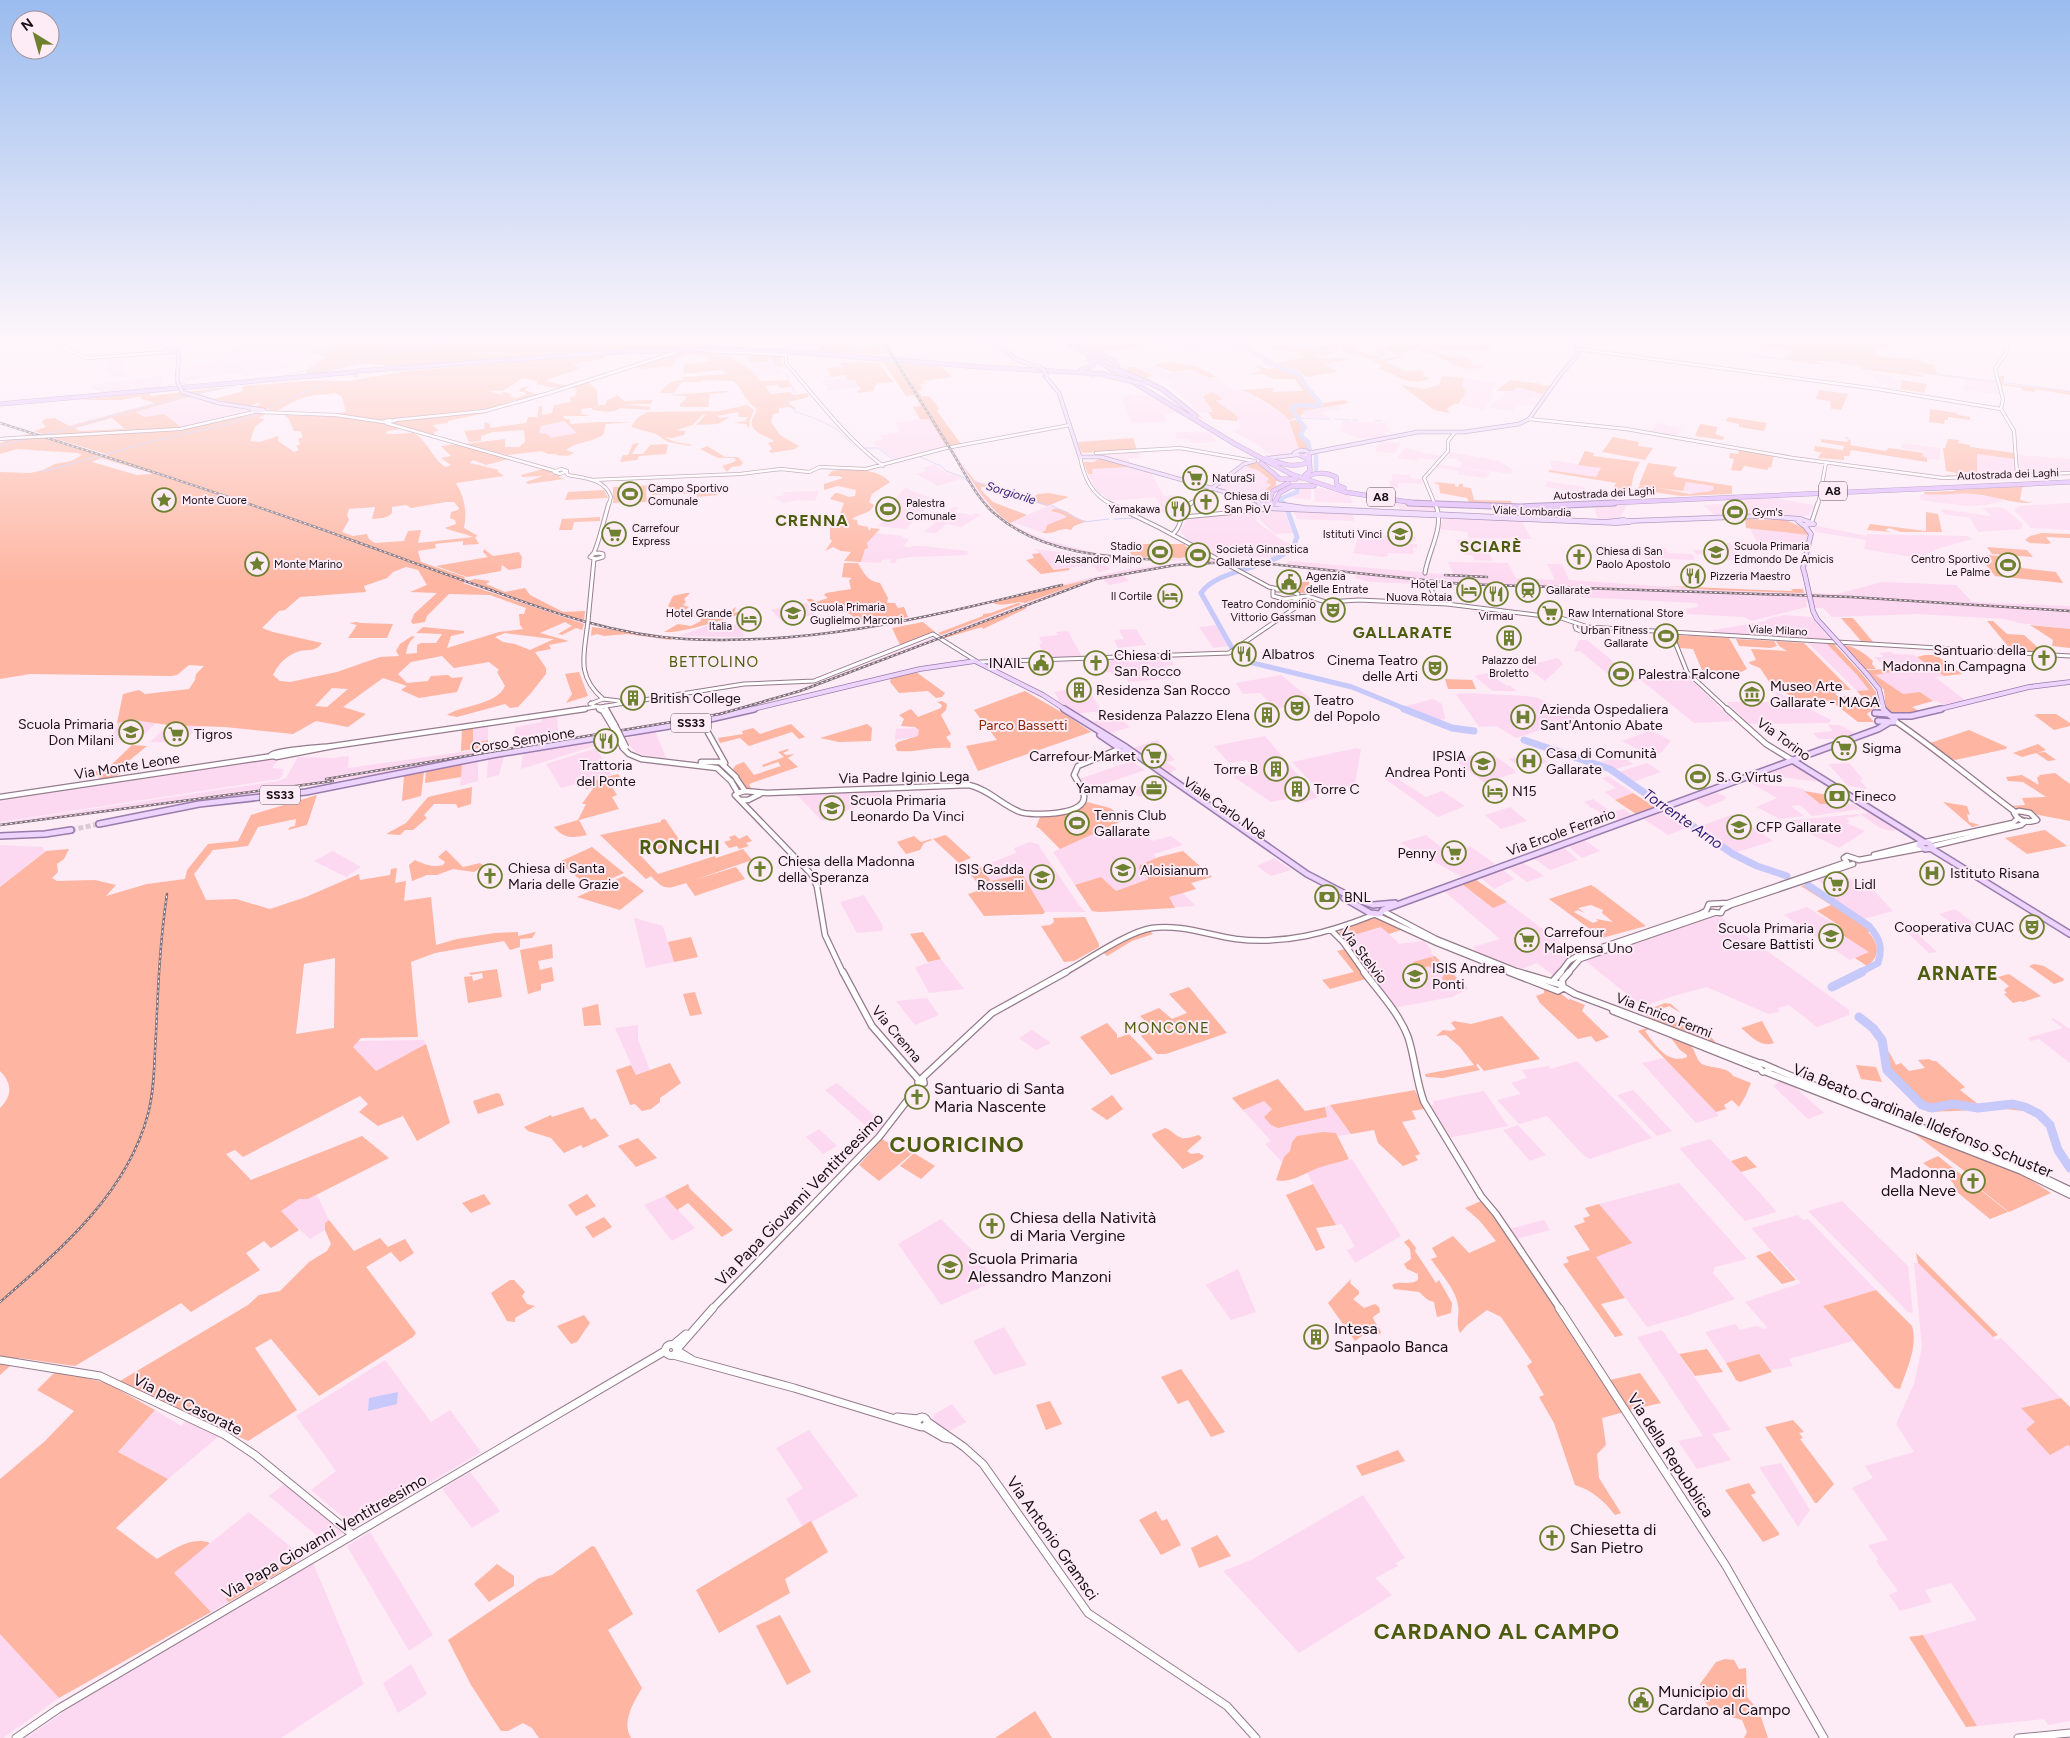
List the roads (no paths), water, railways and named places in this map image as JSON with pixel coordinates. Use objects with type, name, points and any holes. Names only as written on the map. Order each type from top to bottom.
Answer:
[{"type":"highway","name":"A8","points":[[1201,423],[1206,426]]},
{"type":"highway","points":[[1202,423],[1206,426]]},
{"type":"highway","name":"Autostrada dei Laghi","points":[[1207,423],[1274,464],[1316,482],[1360,493],[1414,501],[1490,505],[1538,504],[2070,481]]},
{"type":"highway","name":"Autostrada dei Laghi","points":[[1206,426],[1247,452],[1283,471],[1336,490],[1376,498],[1454,506],[1520,507],[2070,481]]},
{"type":"highway","points":[[1227,436],[1279,463],[1297,466],[1307,463],[1308,459],[1297,455]]},
{"type":"highway","points":[[1247,452],[1277,478],[1286,480],[1297,479],[1279,486],[1272,492],[1273,504]]},
{"type":"highway","points":[[1308,452],[1310,471],[1307,476],[1317,473],[1328,473],[1336,477],[1337,485],[1344,488],[1414,501]]},
{"type":"highway","points":[[1273,504],[1280,493],[1287,487],[1305,485],[1376,498]]},
{"type":"highway","points":[[1263,504],[1273,504]]},
{"type":"main road","points":[[1270,458],[1297,455],[1418,432],[1455,432],[1504,427],[1521,423]]},
{"type":"main road","points":[[1070,425],[1079,455],[1098,455],[1256,501],[1263,504],[1264,508],[1271,509]]},
{"type":"main road","points":[[1297,455],[1297,450],[1308,452]]},
{"type":"main road","points":[[1211,488],[1244,463],[1254,461]]},
{"type":"main road","name":"Viale Lombardia","points":[[1271,509],[1273,504],[1622,522],[1763,517],[1801,521]]},
{"type":"main road","points":[[1801,521],[1811,523]]},
{"type":"main road","points":[[1801,521],[1811,534],[1803,568],[1815,616],[1880,689],[1882,708],[1890,715],[1892,722],[1878,721]]},
{"type":"main road","points":[[1804,525],[1811,523]]},
{"type":"main road","points":[[1805,575],[1814,534],[1811,523]]},
{"type":"main road","name":"Corso Sempione","points":[[99,824],[199,804],[306,792],[492,755],[706,720],[920,669],[960,663],[976,664]]},
{"type":"main road","name":"Corso Sempione","points":[[948,665],[976,664]]},
{"type":"main road","name":"Viale Carlo Noè","points":[[976,664],[989,666],[1056,703],[1282,862],[1313,879]]},
{"type":"main road","name":"Viale Carlo Noè","points":[[976,664],[1052,704],[1123,749]]},
{"type":"main road","points":[[1875,713],[1901,717],[2029,687],[2070,682]]},
{"type":"main road","points":[[1881,726],[1873,717],[1882,708]]},
{"type":"main road","name":"Via Ercole Ferrario","points":[[1401,902],[1878,729],[1901,717]]},
{"type":"main road","name":"Via Torino","points":[[1792,760],[1913,836],[1922,844]]},
{"type":"main road","points":[[0,836],[45,834],[71,830]]},
{"type":"main road","points":[[1922,844],[1932,847],[2070,934]]},
{"type":"main road","points":[[1313,879],[1350,897],[1374,905],[1383,911]]},
{"type":"main road","points":[[1313,879],[1375,915],[1401,902]]},
{"type":"main road","points":[[1367,911],[1367,906],[1401,902]]},
{"type":"street","points":[[1,439],[180,429],[207,423]]},
{"type":"street","points":[[394,423],[593,481],[607,488],[611,497],[600,530],[597,550],[590,557],[594,559],[595,564],[583,669],[584,676],[592,690],[608,701],[606,705],[614,725],[625,747],[634,756],[650,760],[711,764],[722,770],[731,781],[738,793],[736,798],[748,800]]},
{"type":"street","points":[[836,423],[883,466]]},
{"type":"street","points":[[1557,423],[1641,432],[1826,463],[1943,478],[2070,473]]},
{"type":"street","points":[[2009,423],[2014,431],[2017,474]]},
{"type":"street","points":[[593,481],[600,479],[758,472],[781,469],[804,472],[813,471],[817,468],[860,470],[883,466],[946,448],[1070,425]]},
{"type":"street","points":[[1434,502],[1424,478],[1448,451],[1448,441],[1455,432]]},
{"type":"street","points":[[1098,455],[1180,448],[1254,461]]},
{"type":"street","points":[[1079,455],[1086,477],[1098,497],[1176,535],[1238,570],[1292,596],[1354,600],[1435,601],[1445,604],[1561,618],[1587,628]]},
{"type":"street","points":[[1234,458],[1244,463]]},
{"type":"street","points":[[1821,488],[1826,463]]},
{"type":"street","points":[[543,467],[555,472],[566,472],[568,475],[579,477]]},
{"type":"street","points":[[1176,535],[1183,517],[1184,508],[1211,488]]},
{"type":"street","points":[[1811,523],[1816,513],[1820,495]]},
{"type":"street","points":[[1425,573],[1425,564],[1440,514],[1436,506]]},
{"type":"street","points":[[1183,517],[1271,509]]},
{"type":"street","points":[[1801,521],[1816,513]]},
{"type":"street","points":[[594,559],[604,556],[597,550]]},
{"type":"street","points":[[593,554],[601,553]]},
{"type":"street","points":[[595,564],[599,558]]},
{"type":"street","points":[[1428,582],[1435,601]]},
{"type":"street","points":[[1269,586],[1274,596],[1288,601],[1294,606]]},
{"type":"street","points":[[1273,591],[1279,589]]},
{"type":"street","points":[[1283,599],[1292,596],[1311,596],[1324,601],[1354,600]]},
{"type":"street","points":[[1292,596],[1294,606]]},
{"type":"street","points":[[1294,606],[1296,599],[1311,596]]},
{"type":"street","points":[[1324,601],[1337,599]]},
{"type":"street","name":"Corso Sempione","points":[[976,664],[1229,653],[1294,606]]},
{"type":"street","points":[[1535,614],[1562,619],[1575,626],[1578,631],[1587,628]]},
{"type":"street","name":"Viale Milano","points":[[1587,628],[2070,656]]},
{"type":"street","name":"Via Torino","points":[[1671,633],[1687,672],[1766,744],[1792,760]]},
{"type":"street","points":[[578,709],[756,682],[810,682],[843,671],[932,634],[937,634],[976,664]]},
{"type":"street","points":[[922,639],[935,636],[976,664]]},
{"type":"street","points":[[960,663],[964,657]]},
{"type":"street","name":"Corso Sempione","points":[[989,666],[1002,662]]},
{"type":"street","points":[[592,690],[593,702],[596,707],[603,711],[614,725]]},
{"type":"street","points":[[578,709],[604,699],[638,700]]},
{"type":"street","name":"Via Monte Leone","points":[[0,797],[578,709]]},
{"type":"street","points":[[706,720],[706,729]]},
{"type":"street","points":[[699,721],[706,729],[718,758],[731,781]]},
{"type":"street","points":[[1892,722],[1934,749],[2003,804],[2017,811],[2030,813],[2037,818],[2034,821],[2026,821],[2014,815],[2017,811]]},
{"type":"street","name":"Via Padre Iginio Lega","points":[[752,794],[969,785],[978,787],[1024,814],[1056,814],[1074,810],[1083,801],[1084,795],[1074,775],[1078,766],[1123,749]]},
{"type":"street","points":[[711,764],[718,758]]},
{"type":"street","points":[[718,758],[736,777],[745,791],[752,794],[748,800],[749,808]]},
{"type":"street","points":[[738,793],[745,791]]},
{"type":"street","name":"Via Crenna","points":[[740,800],[812,875],[817,887],[825,935],[858,1003],[872,1026],[921,1081]]},
{"type":"street","points":[[1847,862],[1844,859],[1845,857],[1858,859],[2013,824],[2018,818]]},
{"type":"street","points":[[1932,847],[2021,825],[2026,821]]},
{"type":"street","points":[[1562,988],[1562,980],[1566,972],[1578,958],[1714,913],[1721,913],[1723,909],[1859,863],[1858,859]]},
{"type":"street","points":[[1549,983],[1578,958],[1704,912],[1709,904],[1726,904],[1847,862],[1853,864]]},
{"type":"street","points":[[1717,905],[1723,909]]},
{"type":"street","points":[[1707,908],[1714,913]]},
{"type":"street","name":"Via Stelvio","points":[[1362,918],[1367,915],[1367,911]]},
{"type":"street","points":[[1383,911],[1421,932],[1454,947],[1562,988]]},
{"type":"street","points":[[1375,915],[1438,943],[1549,983]]},
{"type":"street","name":"Via Stelvio","points":[[1375,915],[1331,930],[1344,942],[1400,1021],[1408,1038],[1419,1089],[1424,1102],[1481,1196]]},
{"type":"street","name":"Via Papa Giovanni Ventitreesimo","points":[[16,1738],[58,1709],[648,1361],[672,1351],[692,1328],[879,1137],[893,1121],[921,1081],[992,1014],[1108,947],[1137,932],[1153,928],[1177,929],[1261,941],[1292,940],[1331,930]]},
{"type":"street","points":[[1549,983],[1551,990],[1562,988]]},
{"type":"street","name":"Via Enrico Fermi","points":[[1562,988],[1767,1069]]},
{"type":"street","name":"Via Beato Cardinale Ildefonso Schuster","points":[[1767,1069],[2005,1160],[2070,1190]]},
{"type":"street","name":"Via Beato Cardinale Ildefonso Schuster","points":[[1767,1069],[2021,1171],[2070,1195]]},
{"type":"street","name":"Via della Repubblica","points":[[1481,1196],[1496,1214],[1585,1347],[1726,1566],[1824,1738]]},
{"type":"street","name":"Via Antonio Gramsci","points":[[672,1351],[692,1360],[922,1423],[944,1438],[952,1439],[975,1456],[994,1478],[1088,1613],[1226,1706],[1256,1738]]},
{"type":"street","name":"Via per Casorate","points":[[0,1360],[100,1376],[225,1435],[255,1456],[353,1535]]},
{"type":"street","points":[[2018,1738],[2070,1733]]},
{"type":"water","points":[[398,1392],[397,1404],[368,1411],[369,1398]]},
{"type":"waterway","points":[[43,435],[86,423]]},
{"type":"waterway","points":[[42,472],[161,439],[230,423]]},
{"type":"waterway","name":"Sorgiorile","points":[[825,423],[836,429],[855,446]]},
{"type":"waterway","name":"Torrente Arno","points":[[1302,423],[1305,427],[1300,435],[1308,442],[1310,450]]},
{"type":"waterway","points":[[0,446],[28,438]]},
{"type":"waterway","name":"Sorgiorile","points":[[864,448],[878,448],[894,460]]},
{"type":"waterway","name":"Torrente Arno","points":[[1314,452],[1316,456],[1316,472]]},
{"type":"waterway","name":"Sorgiorile","points":[[918,456],[941,466],[946,471],[963,477],[969,483]]},
{"type":"waterway","name":"Sorgiorile","points":[[975,482],[998,488],[1013,497],[1048,505]]},
{"type":"waterway","name":"Torrente Arno","points":[[1285,504],[1281,501],[1282,498],[1297,492],[1297,486]]},
{"type":"waterway","name":"Sorgiorile","points":[[1051,505],[1084,522],[1109,519]]},
{"type":"waterway","name":"Torrente Arno","points":[[1232,648],[1201,593],[1223,577],[1268,562],[1281,556],[1291,548],[1297,537],[1287,509]]},
{"type":"waterway","name":"Sorgiorile","points":[[1114,519],[1136,518]]},
{"type":"waterway","name":"Torrente Arno","points":[[1236,655],[1245,661],[1352,687],[1408,710]]},
{"type":"waterway","name":"Torrente Arno","points":[[1404,709],[1452,728],[1474,731]]},
{"type":"waterway","name":"Torrente Arno","points":[[1524,740],[1610,769],[1733,854],[1757,866],[1787,876]]},
{"type":"waterway","name":"Torrente Arno","points":[[1808,885],[1869,926],[1876,935],[1880,943],[1878,963],[1859,973]]},
{"type":"waterway","name":"Torrente Arno","points":[[1832,987],[1862,972]]},
{"type":"waterway","name":"Torrente Arno","points":[[1859,1017],[1873,1028],[1882,1040],[1887,1070],[1922,1105],[1932,1108],[1953,1104],[1978,1108],[2013,1104],[2025,1107],[2039,1114],[2050,1125],[2058,1150],[2070,1168]]},
{"type":"tunnel","points":[[1299,480],[1308,476]]},
{"type":"tunnel","points":[[1425,573],[1428,582]]},
{"type":"tunnel","points":[[71,830],[99,824]]},
{"type":"railway","points":[[0,423],[268,511],[536,606],[609,628],[659,637],[734,640],[782,638],[829,633],[922,617],[1062,585]]},
{"type":"railway","points":[[934,423],[983,501],[995,514],[1013,527],[1033,538],[1077,551],[1123,558],[1168,560]]},
{"type":"railway","points":[[326,779],[720,714],[800,691],[1096,579],[1176,565],[1229,562],[1260,563],[1462,584],[1851,597],[2070,611]]},
{"type":"railway","points":[[1445,575],[1487,577]]},
{"type":"railway","points":[[0,825],[333,781]]},
{"type":"railway","points":[[0,1302],[68,1241],[89,1218],[108,1195],[138,1143],[148,1114],[152,1094],[160,964],[167,894]]},
{"type":"place","name":"NaturaSì","points":[[1195,478]]},
{"type":"place","name":"Campo Sportivo Comunale","points":[[630,494]]},
{"type":"place","name":"Monte Cuore","points":[[164,500]]},
{"type":"place","name":"Chiesa di San Pio V","points":[[1206,502]]},
{"type":"place","name":"Palestra Comunale","points":[[888,509]]},
{"type":"place","name":"Yamakawa","points":[[1178,509]]},
{"type":"place","name":"Gym's","points":[[1735,512]]},
{"type":"place","name":"Carrefour Express","points":[[614,534]]},
{"type":"place","name":"Istituti Vinci","points":[[1400,534]]},
{"type":"place","name":"Stadio Alessandro Maino","points":[[1160,552]]},
{"type":"place","name":"Scuola Primaria Edmondo De Amicis","points":[[1716,552]]},
{"type":"place","name":"Società Ginnastica Gallaratese","points":[[1198,555]]},
{"type":"place","name":"Chiesa di San Paolo Apostolo","points":[[1579,557]]},
{"type":"place","name":"Monte Marino","points":[[257,564]]},
{"type":"place","name":"Centro Sportivo Le Palme","points":[[2008,565]]},
{"type":"place","name":"Pizzeria Maestro","points":[[1693,576]]},
{"type":"place","name":"Agenzia delle Entrate","points":[[1289,582]]},
{"type":"place","name":"Hotel La Nuova Rotaia","points":[[1469,590]]},
{"type":"place","name":"Gallarate","points":[[1528,590]]},
{"type":"place","name":"Virmau","points":[[1496,594]]},
{"type":"place","name":"Il Cortile","points":[[1170,596]]},
{"type":"place","name":"Teatro Condominio Vittorio Gassman","points":[[1333,610]]},
{"type":"place","name":"Scuola Primaria Guglielmo Marconi","points":[[793,613]]},
{"type":"place","name":"Raw International Store","points":[[1550,613]]},
{"type":"place","name":"Hotel Grande Italia","points":[[749,619]]},
{"type":"place","name":"Urban Fitness Gallarate","points":[[1666,636]]},
{"type":"place","name":"Palazzo del Broletto","points":[[1509,638]]},
{"type":"place","name":"Albatros","points":[[1244,654]]},
{"type":"place","name":"Santuario della Madonna in Campagna","points":[[2044,658]]},
{"type":"place","name":"INAIL","points":[[1041,663]]},
{"type":"place","name":"Chiesa di San Rocco","points":[[1096,663]]},
{"type":"place","name":"Cinema Teatro delle Arti","points":[[1435,668]]},
{"type":"place","name":"Palestra Falcone","points":[[1621,674]]},
{"type":"place","name":"Residenza San Rocco","points":[[1079,690]]},
{"type":"place","name":"Museo Arte Gallarate - MAGA","points":[[1752,694]]},
{"type":"place","name":"British College","points":[[633,698]]},
{"type":"place","name":"Teatro del Popolo","points":[[1297,708]]},
{"type":"place","name":"Residenza Palazzo Elena","points":[[1267,715]]},
{"type":"place","name":"Azienda Ospedaliera Sant'Antonio Abate","points":[[1523,717]]},
{"type":"place","name":"Scuola Primaria Don Milani","points":[[131,732]]},
{"type":"place","name":"Tigros","points":[[176,734]]},
{"type":"place","name":"Trattoria del Ponte","points":[[606,741]]},
{"type":"place","name":"Sigma","points":[[1844,748]]},
{"type":"place","name":"Carrefour Market","points":[[1154,756]]},
{"type":"place","name":"Casa di Comunità Gallarate","points":[[1529,761]]},
{"type":"place","name":"IPSIA Andrea Ponti","points":[[1483,764]]},
{"type":"place","name":"Torre B","points":[[1276,769]]},
{"type":"place","name":"S. G Virtus","points":[[1698,777]]},
{"type":"place","name":"Yamamay","points":[[1154,788]]},
{"type":"place","name":"Torre C","points":[[1297,789]]},
{"type":"place","name":"N15","points":[[1495,791]]},
{"type":"place","name":"Fineco","points":[[1837,796]]},
{"type":"place","name":"Scuola Primaria Leonardo Da Vinci","points":[[832,808]]},
{"type":"place","name":"Tennis Club Gallarate","points":[[1077,823]]},
{"type":"place","name":"CFP Gallarate","points":[[1739,827]]},
{"type":"place","name":"Penny","points":[[1454,853]]},
{"type":"place","name":"Chiesa della Madonna della Speranza","points":[[760,869]]},
{"type":"place","name":"Aloisianum","points":[[1123,870]]},
{"type":"place","name":"Istituto Risana","points":[[1932,873]]},
{"type":"place","name":"Chiesa di Santa Maria delle Grazie","points":[[490,876]]},
{"type":"place","name":"ISIS Gadda Rosselli","points":[[1042,877]]},
{"type":"place","name":"Lidl","points":[[1836,884]]},
{"type":"place","name":"BNL","points":[[1327,897]]},
{"type":"place","name":"Cooperativa CUAC","points":[[2032,927]]},
{"type":"place","name":"Scuola Primaria Cesare Battisti","points":[[1831,936]]},
{"type":"place","name":"Carrefour Malpensa Uno","points":[[1527,940]]},
{"type":"place","name":"ISIS Andrea Ponti","points":[[1415,976]]},
{"type":"place","name":"Santuario di Santa Maria Nascente","points":[[917,1097]]},
{"type":"place","name":"Madonna della Neve","points":[[1973,1181]]},
{"type":"place","name":"Chiesa della Natività di Maria Vergine","points":[[992,1226]]},
{"type":"place","name":"Scuola Primaria Alessandro Manzoni","points":[[950,1267]]},
{"type":"place","name":"Intesa Sanpaolo Banca","points":[[1316,1337]]},
{"type":"place","name":"Chiesetta di San Pietro","points":[[1552,1538]]},
{"type":"place","name":"Municipio di Cardano al Campo","points":[[1641,1700]]},
{"type":"district","name":"CRENNA","points":[[812,520]]},
{"type":"district","name":"SCIARÈ","points":[[1491,546]]},
{"type":"district","name":"GALLARATE","points":[[1403,632]]},
{"type":"district","name":"BETTOLINO","points":[[714,662]]},
{"type":"district","name":"RONCHI","points":[[680,847]]},
{"type":"district","name":"ARNATE","points":[[1958,973]]},
{"type":"district","name":"MONCONE","points":[[1167,1028]]},
{"type":"district","name":"CUORICINO","points":[[957,1144]]},
{"type":"district","name":"CARDANO AL CAMPO","points":[[1497,1631]]},
{"type":"park label","name":"Parco Bassetti","points":[[1023,725]]}]
